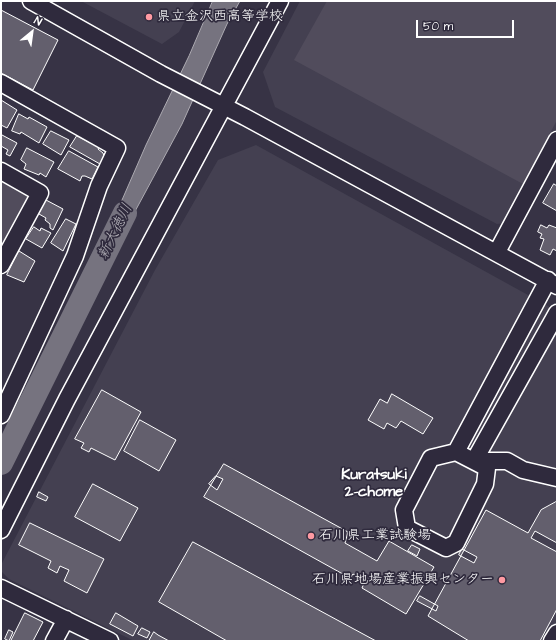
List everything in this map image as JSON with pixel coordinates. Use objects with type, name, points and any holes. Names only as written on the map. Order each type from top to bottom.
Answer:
[{"type":"street","points":[[31,1],[161,74],[252,121],[552,283],[456,452]]},
{"type":"street","points":[[1,530],[68,399],[280,1]]},
{"type":"street","points":[[1,83],[117,148],[99,186],[75,256],[2,409]]},
{"type":"street","points":[[497,252],[551,165],[557,140]]},
{"type":"street","points":[[1,170],[40,193],[1,265]]},
{"type":"street","points":[[474,461],[557,313]]},
{"type":"street","points":[[456,452],[487,468],[485,484],[456,543],[446,548],[407,528],[404,510],[432,458],[456,452]]},
{"type":"street","points":[[474,461],[507,461],[523,470],[557,478]]},
{"type":"street","points":[[1,588],[110,641]]},
{"type":"street","points":[[54,641],[66,619]]},
{"type":"street","points":[[552,641],[557,633]]},
{"type":"shaded area","name":"県立金沢西高等学校","points":[[81,1],[195,1],[179,32],[162,44]]},
{"type":"shaded area","points":[[300,1],[557,1],[557,130],[506,223],[497,224],[275,107],[263,72]]},
{"type":"shaded area","points":[[327,1],[557,1],[557,120],[523,184],[294,60]]},
{"type":"shaded area","points":[[256,145],[557,311],[557,641],[134,641],[9,579],[1,571],[1,565],[155,270],[218,160]]},
{"type":"shaded area","points":[[1,178],[27,193],[30,200],[1,250]]},
{"type":"water","points":[[213,1],[240,1],[227,24],[182,124],[118,243],[105,239],[146,145],[189,56]]},
{"type":"building","points":[[1,10],[58,40],[33,90],[1,73]]},
{"type":"building","points":[[1,100],[17,110],[7,128],[1,125]]},
{"type":"building","points":[[19,114],[28,119],[29,117],[47,127],[39,143],[21,132],[20,134],[12,131]]},
{"type":"building","points":[[51,131],[69,140],[61,155],[43,144]]},
{"type":"building","points":[[2,135],[17,143],[10,156],[6,154],[8,150],[1,146]]},
{"type":"building","points":[[77,136],[99,147],[98,149],[104,156],[100,164],[70,147]]},
{"type":"building","points":[[27,148],[54,162],[46,177],[40,173],[39,175],[24,169],[26,164],[21,160]]},
{"type":"building","points":[[69,151],[98,167],[92,179],[82,176],[80,181],[58,169]]},
{"type":"building","points":[[554,184],[557,186],[557,211],[543,203]]},
{"type":"building","points":[[46,200],[63,209],[53,230],[50,228],[50,224],[45,220],[46,218],[39,214]]},
{"type":"building","points":[[66,219],[76,224],[63,251],[51,243]]},
{"type":"building","points":[[541,225],[547,228],[549,225],[557,228],[557,251],[553,249],[550,255],[540,250],[544,239],[540,238],[542,234],[538,232]]},
{"type":"building","points":[[34,227],[40,231],[41,228],[51,233],[42,248],[26,239]]},
{"type":"building","points":[[19,251],[35,261],[24,282],[7,275]]},
{"type":"building","points":[[102,390],[141,412],[115,460],[91,448],[89,452],[81,448],[84,443],[75,439]]},
{"type":"building","points":[[392,394],[433,418],[423,434],[401,421],[396,428],[387,423],[384,429],[368,420],[380,399],[387,403]]},
{"type":"building","points":[[140,420],[176,440],[159,471],[124,451]]},
{"type":"building","name":"石川県工業試験場","points":[[224,464],[348,532],[345,543],[377,561],[389,541],[434,567],[406,614],[362,588],[365,581],[353,574],[350,578],[204,497]]},
{"type":"building","points":[[216,476],[223,479],[217,490],[209,484]]},
{"type":"building","points":[[93,484],[138,508],[120,541],[75,517]]},
{"type":"building","points":[[39,492],[48,497],[46,501],[37,497]]},
{"type":"building","name":"石川県地場産業振興センター","points":[[556,502],[557,543],[535,531],[531,538],[557,552],[557,609],[540,641],[469,641],[428,616],[486,510],[528,533],[541,510]]},
{"type":"building","points":[[30,523],[104,559],[87,593],[64,581],[69,570],[60,566],[57,573],[48,568],[51,561],[19,545]]},
{"type":"building","points":[[193,542],[376,641],[227,641],[159,602]]},
{"type":"building","points":[[412,545],[420,549],[417,556],[408,551]]},
{"type":"building","points":[[462,549],[477,557],[474,563],[459,555]]},
{"type":"building","points":[[420,596],[438,606],[436,611],[417,601]]},
{"type":"building","points":[[25,613],[43,622],[33,641],[11,641]]},
{"type":"building","points":[[116,613],[138,626],[133,636],[110,624]]},
{"type":"building","points":[[142,628],[150,632],[147,638],[138,634]]},
{"type":"building","points":[[9,630],[13,632],[9,641],[5,639]]},
{"type":"building","points":[[154,632],[158,635],[169,641],[149,641]]},
{"type":"waterway","name":"新大徳川","points":[[1,463],[125,213]]},
{"type":"place","name":"県立金沢西高等学校","points":[[149,17]]},
{"type":"place","name":"石川県工業試験場","points":[[311,536]]},
{"type":"place","name":"石川県地場産業振興センター","points":[[502,580]]},
{"type":"district","name":"Kuratsuki 2-chome","points":[[374,484]]}]
